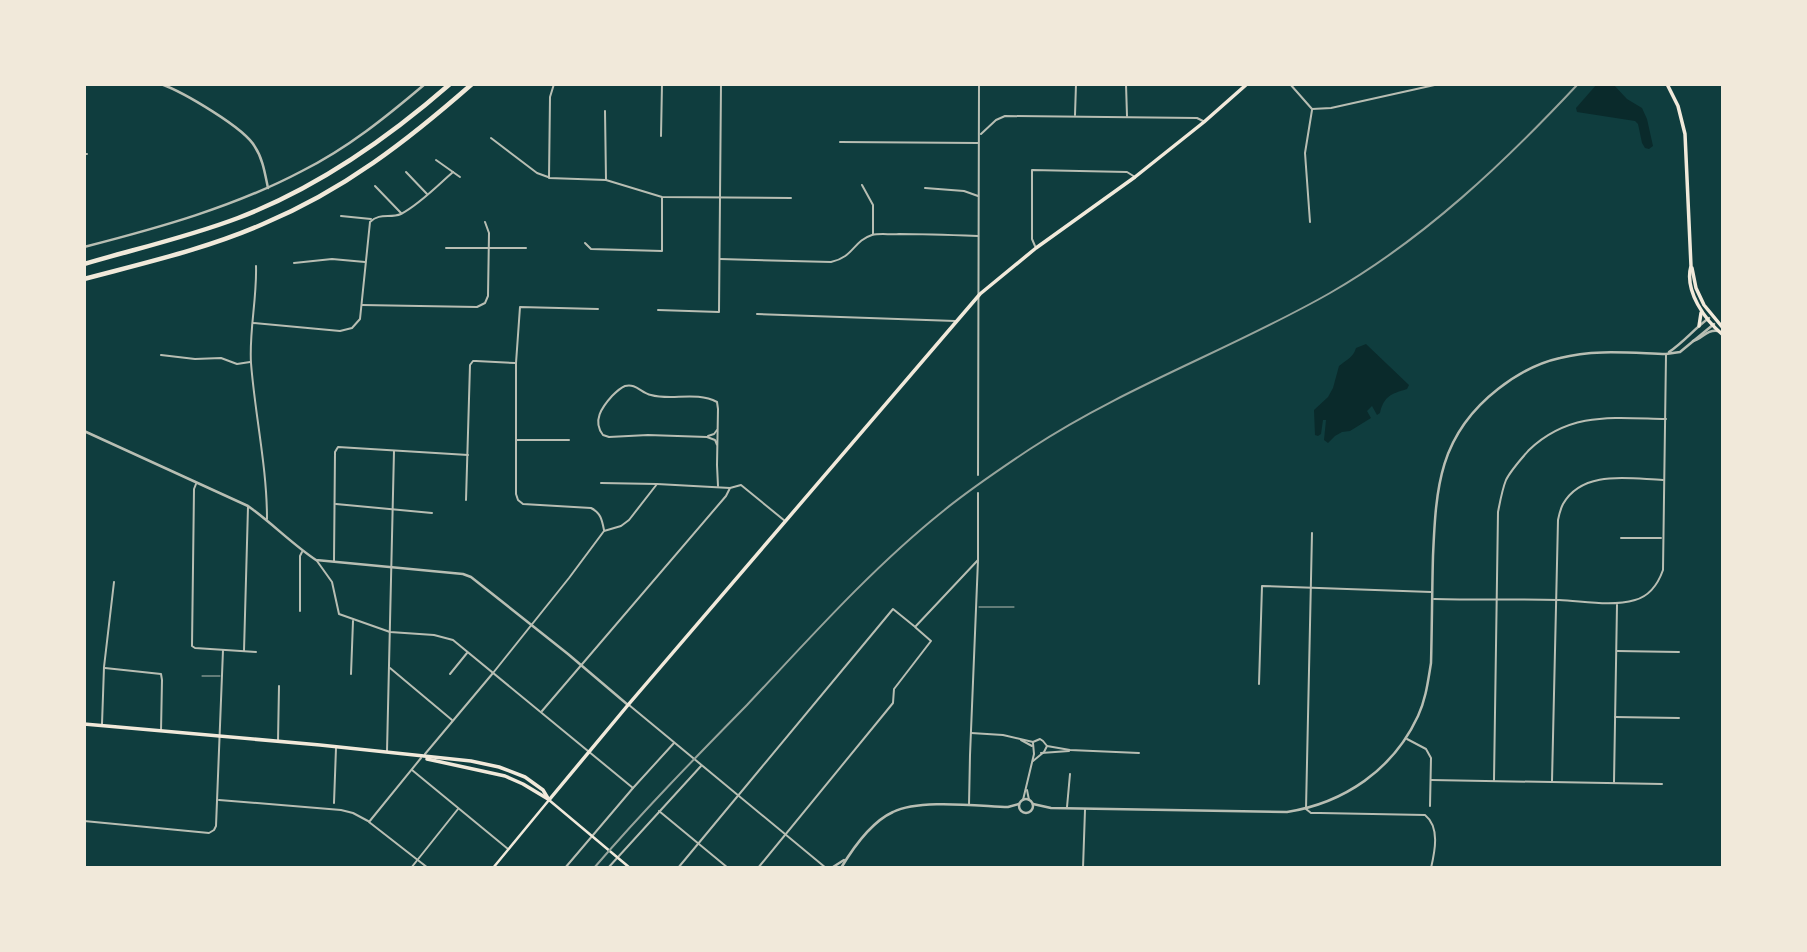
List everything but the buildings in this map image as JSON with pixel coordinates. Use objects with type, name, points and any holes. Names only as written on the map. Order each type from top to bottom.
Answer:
[{"type":"highway","points":[[84,264],[240,218],[290,195],[374,145],[450,84]]},
{"type":"highway","points":[[84,279],[194,250],[264,224],[309,202],[384,156],[472,84]]},
{"type":"main road","points":[[493,868],[588,751],[980,294],[1036,248],[1135,177],[1247,84]]},
{"type":"main road","points":[[1667,84],[1678,106],[1685,134],[1691,266],[1696,288],[1723,335]]},
{"type":"main road","points":[[1691,266],[1689,274],[1693,292],[1707,320],[1721,330]]},
{"type":"main road","points":[[1699,326],[1702,310]]},
{"type":"main road","points":[[84,724],[387,752],[487,771],[523,784],[549,800],[630,868]]},
{"type":"street","points":[[162,84],[196,101],[249,138],[262,162],[268,188]]},
{"type":"street","points":[[549,178],[550,97],[554,84]]},
{"type":"street","points":[[661,136],[662,84]]},
{"type":"street","points":[[658,310],[719,312],[720,84]]},
{"type":"street","points":[[978,475],[979,84]]},
{"type":"street","points":[[1075,117],[1076,84]]},
{"type":"street","points":[[1126,84],[1127,117]]},
{"type":"street","points":[[1290,84],[1312,109]]},
{"type":"street","points":[[1312,109],[1331,108],[1438,84]]},
{"type":"street","points":[[84,247],[193,217],[304,171],[387,117],[422,85]]},
{"type":"street","points":[[1310,222],[1304,153],[1312,109]]},
{"type":"street","points":[[606,111],[606,180]]},
{"type":"street","points":[[980,134],[1005,116],[1197,118],[1204,122]]},
{"type":"street","points":[[491,138],[537,173],[549,178],[606,180],[662,197],[791,198]]},
{"type":"street","points":[[840,142],[979,143]]},
{"type":"street","points":[[436,160],[460,177]]},
{"type":"street","points":[[1036,248],[1032,239],[1032,170],[1127,172],[1135,177]]},
{"type":"street","points":[[406,172],[428,194]]},
{"type":"street","points":[[341,216],[372,219],[401,213],[453,172]]},
{"type":"street","points":[[862,185],[873,205],[873,235]]},
{"type":"street","points":[[375,186],[401,213]]},
{"type":"street","points":[[925,188],[964,191],[979,196]]},
{"type":"street","points":[[585,243],[591,249],[662,251],[662,197]]},
{"type":"street","points":[[253,323],[341,331],[356,325],[360,318],[369,226],[372,219]]},
{"type":"street","points":[[361,304],[477,307],[485,303],[488,296],[489,233],[485,222]]},
{"type":"street","points":[[719,259],[831,262],[849,255],[860,242],[873,235],[978,236]]},
{"type":"street","points":[[446,248],[526,248]]},
{"type":"street","points":[[294,263],[332,259],[366,262]]},
{"type":"street","points":[[256,266],[251,362],[267,519]]},
{"type":"street","points":[[598,309],[520,307],[516,363],[516,494],[523,504],[591,508],[597,511],[601,518],[604,531]]},
{"type":"street","points":[[757,314],[956,321]]},
{"type":"street","points":[[1666,354],[1712,316]]},
{"type":"street","points":[[1023,800],[1051,808],[1287,812],[1340,796],[1361,784],[1382,766],[1406,739],[1427,691],[1432,663],[1435,506],[1440,477],[1464,423],[1486,398],[1521,373],[1556,359],[1580,354],[1680,352],[1716,321]]},
{"type":"street","points":[[1693,341],[1710,331],[1721,330]]},
{"type":"street","points":[[1432,599],[1617,603],[1637,600],[1658,583],[1663,570],[1666,354]]},
{"type":"street","points":[[161,355],[195,359],[221,358],[242,364],[251,362]]},
{"type":"street","points":[[470,357],[473,361]]},
{"type":"street","points":[[473,361],[516,363]]},
{"type":"street","points":[[466,500],[469,384],[470,365],[473,361]]},
{"type":"street","points":[[717,445],[715,440],[707,437],[609,437],[600,431],[598,418],[600,411],[616,392],[630,385],[653,396],[685,396],[717,402],[719,486]]},
{"type":"street","points":[[1494,780],[1498,512],[1506,480],[1539,441],[1580,421],[1602,418],[1666,419]]},
{"type":"street","points":[[707,437],[718,429]]},
{"type":"street","points":[[84,431],[248,506],[316,560],[332,582],[339,614],[390,632],[434,635],[453,640],[633,788]]},
{"type":"street","points":[[516,440],[569,440]]},
{"type":"street","points":[[334,562],[335,452],[338,447],[468,455]]},
{"type":"street","points":[[387,752],[394,451]]},
{"type":"street","points":[[1552,781],[1558,520],[1563,504],[1576,489],[1591,481],[1608,478],[1664,480]]},
{"type":"street","points":[[197,483],[194,497],[191,642],[195,648],[256,652]]},
{"type":"street","points":[[601,484],[730,488],[741,485],[786,521]]},
{"type":"street","points":[[369,822],[493,673],[604,531],[621,526],[629,520],[657,484]]},
{"type":"street","points":[[541,712],[726,496],[730,488]]},
{"type":"street","points":[[969,806],[978,493]]},
{"type":"street","points":[[335,504],[432,513]]},
{"type":"street","points":[[244,651],[248,506]]},
{"type":"street","points":[[1312,533],[1306,808],[1311,813],[1425,814],[1433,824],[1434,831],[1435,850],[1431,868]]},
{"type":"street","points":[[1621,538],[1662,538]]},
{"type":"street","points":[[300,611],[302,551]]},
{"type":"street","points":[[316,560],[463,574],[479,582],[785,834],[833,868]]},
{"type":"street","points":[[915,627],[978,560]]},
{"type":"street","points":[[102,726],[104,667],[114,582]]},
{"type":"street","points":[[1259,684],[1262,586],[1433,592]]},
{"type":"street","points":[[1614,783],[1617,603]]},
{"type":"street","points":[[678,868],[892,609],[931,641],[894,688],[893,703],[758,868]]},
{"type":"street","points":[[351,674],[353,620]]},
{"type":"street","points":[[84,821],[209,833],[214,830],[223,650]]},
{"type":"street","points":[[1616,651],[1679,652]]},
{"type":"street","points":[[450,674],[468,652]]},
{"type":"street","points":[[104,667],[161,674],[161,731]]},
{"type":"street","points":[[389,667],[453,721]]},
{"type":"street","points":[[278,742],[279,686]]},
{"type":"street","points":[[1614,716],[1679,718]]},
{"type":"street","points":[[971,733],[1003,735],[1033,742],[1038,739],[1047,746],[1070,750],[1139,753]]},
{"type":"street","points":[[1406,739],[1426,749],[1431,758],[1430,806]]},
{"type":"street","points":[[1021,740],[1032,747]]},
{"type":"street","points":[[1019,806],[1023,800],[1032,762],[1033,742]]},
{"type":"street","points":[[565,868],[674,743]]},
{"type":"street","points":[[1032,762],[1047,746]]},
{"type":"street","points":[[334,803],[336,747]]},
{"type":"street","points":[[1034,752],[1062,753],[1070,750]]},
{"type":"street","points":[[608,868],[702,765]]},
{"type":"street","points":[[411,770],[508,850]]},
{"type":"street","points":[[1067,808],[1070,774]]},
{"type":"street","points":[[1431,780],[1662,784]]},
{"type":"street","points":[[1019,806],[1022,811],[1030,812],[1032,804],[1026,789]]},
{"type":"street","points":[[217,800],[353,813],[369,822],[428,868]]},
{"type":"street","points":[[833,868],[846,858],[873,826],[894,811],[917,805],[1019,806]]},
{"type":"street","points":[[1083,868],[1085,808]]},
{"type":"street","points":[[411,868],[458,809]]},
{"type":"street","points":[[659,811],[728,868]]},
{"type":"street","points":[[833,868],[846,858]]},
{"type":"lane","points":[[976,607],[1014,607]]},
{"type":"lane","points":[[202,676],[222,676]]},
{"type":"water","points":[[1597,84],[1613,84],[1627,99],[1642,108],[1653,146],[1645,148],[1635,121],[1577,112],[1576,108]]},
{"type":"water","points":[[1366,344],[1409,385],[1407,389],[1386,399],[1380,413],[1377,415],[1372,406],[1367,411],[1371,418],[1350,431],[1335,436],[1328,443],[1324,440],[1326,420],[1323,420],[1321,434],[1315,435],[1314,410],[1328,397],[1339,366],[1351,357],[1356,348]]},
{"type":"railway","points":[[594,868],[650,805],[841,605],[890,557],[974,487],[1030,449],[1103,406],[1293,313],[1365,272],[1430,224],[1492,171],[1578,84]]}]
